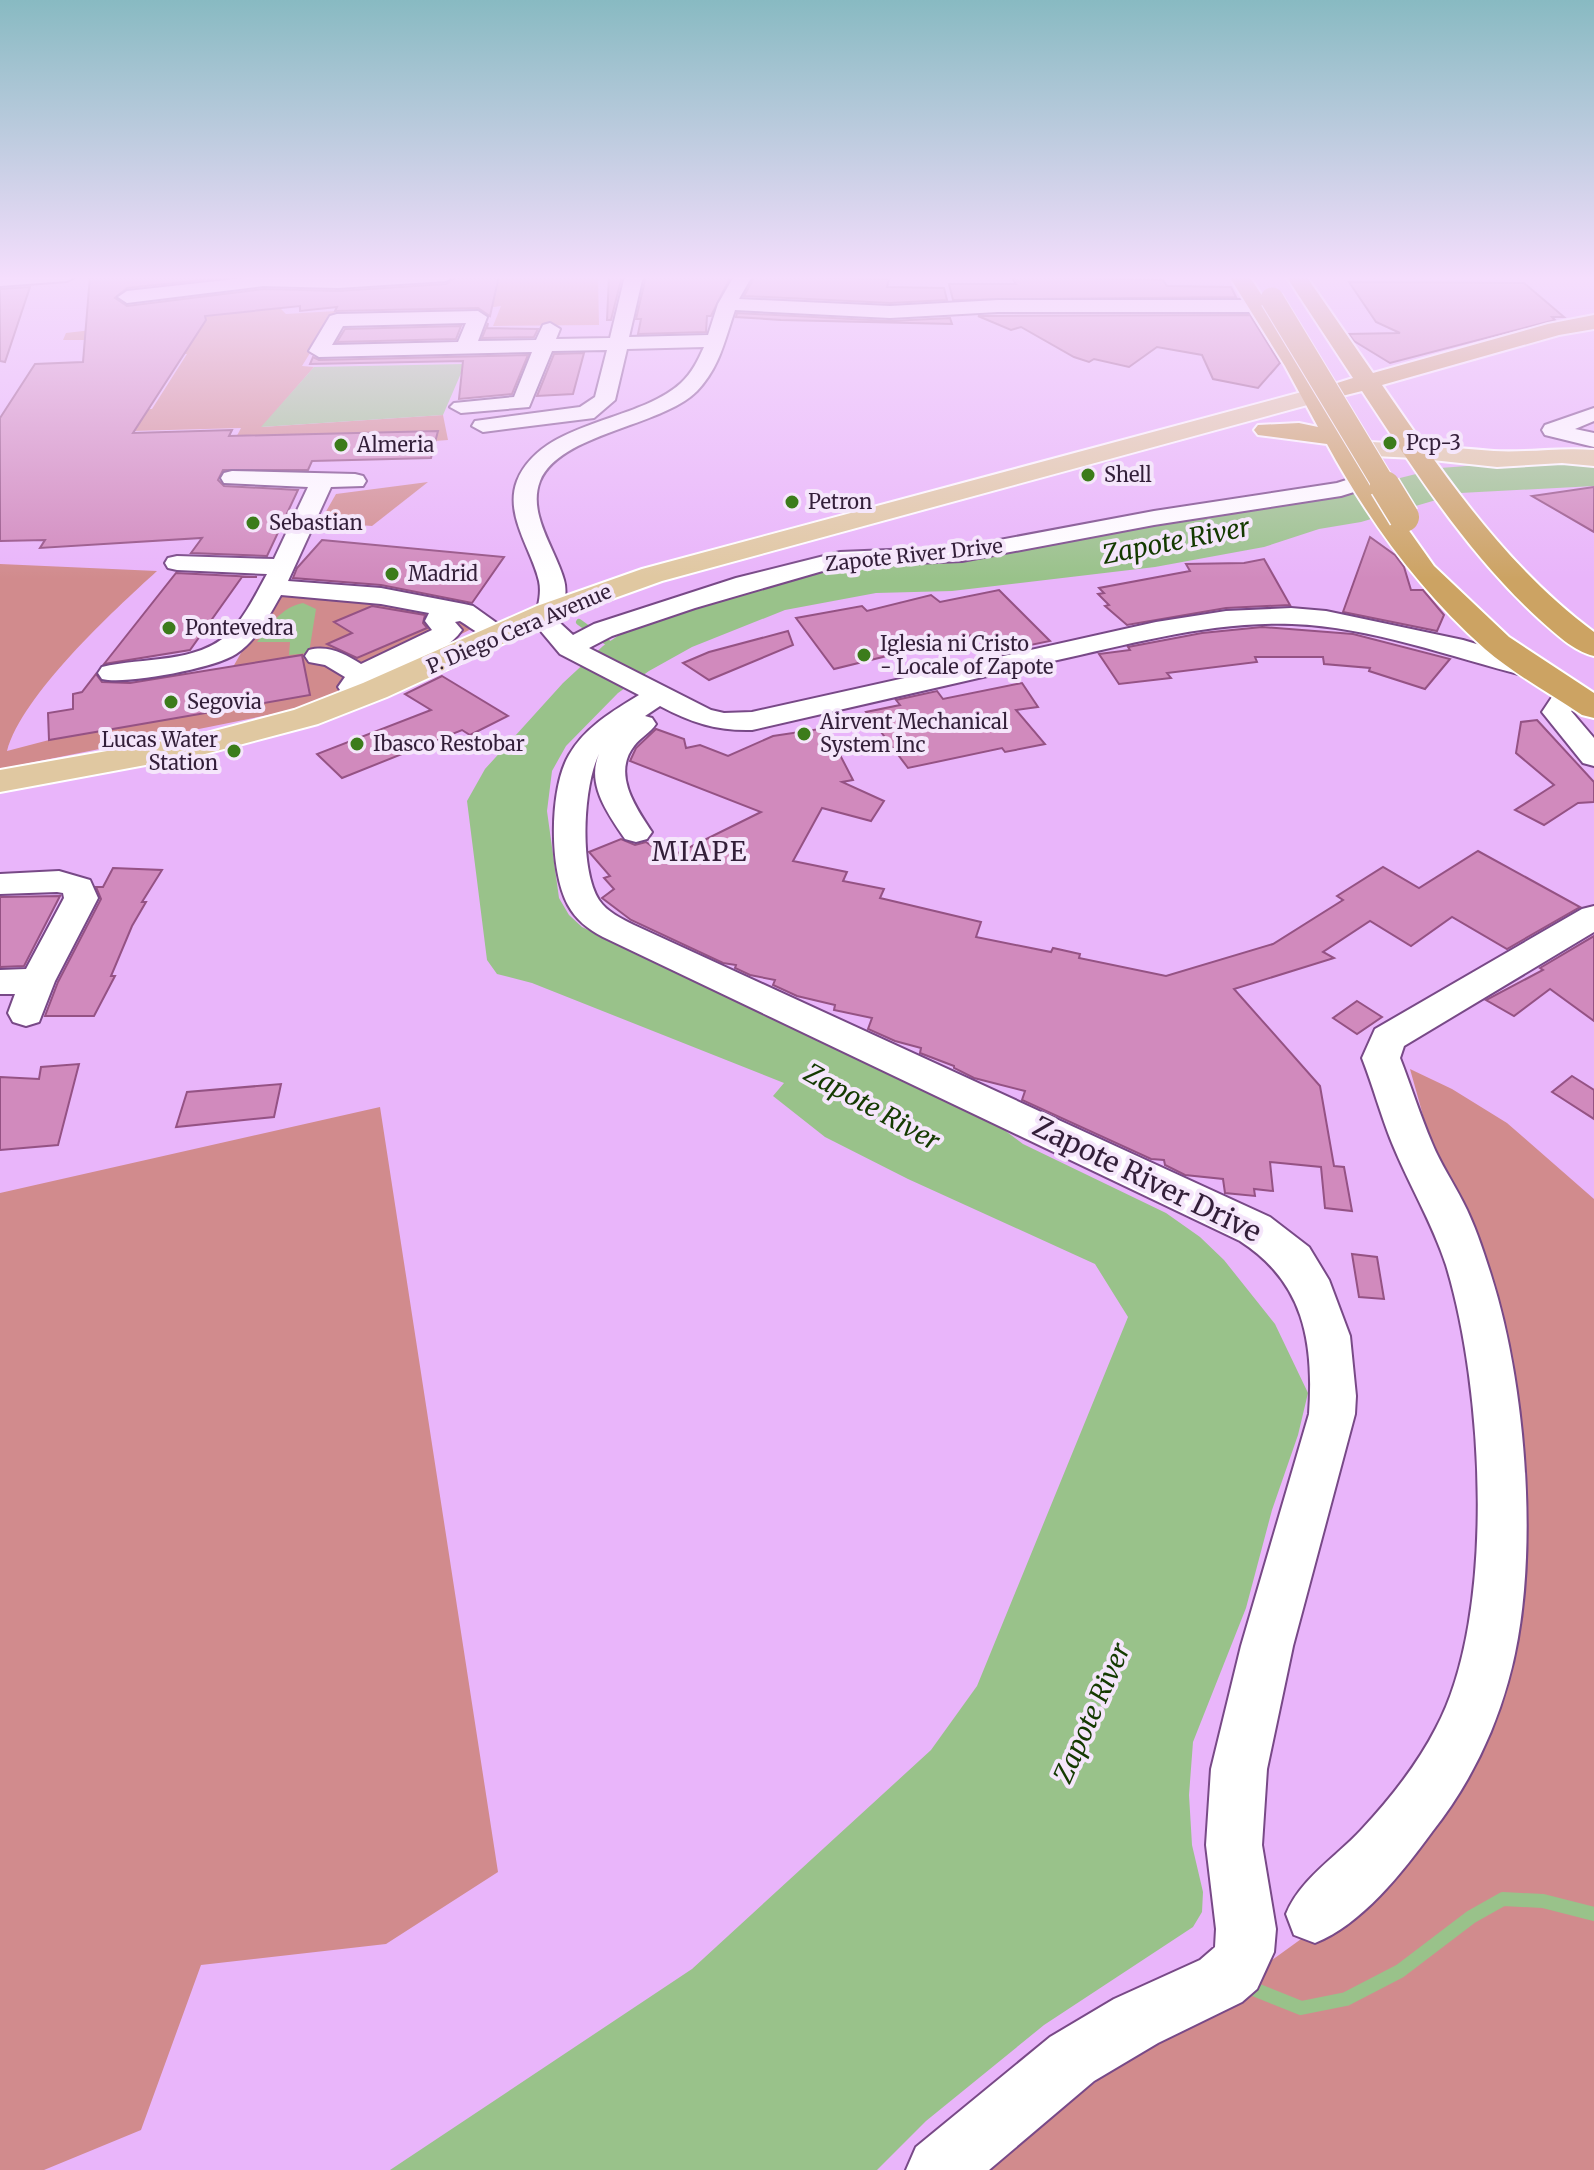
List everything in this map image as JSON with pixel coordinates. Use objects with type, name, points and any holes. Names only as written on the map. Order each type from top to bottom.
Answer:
[{"type":"highway","points":[[1303,377],[1362,484],[1424,572],[1466,615],[1534,670],[1587,696]]},
{"type":"highway","points":[[1314,377],[1413,528],[1471,592],[1587,696]]},
{"type":"highway","points":[[1340,377],[1424,510],[1447,540],[1492,589],[1594,666]]},
{"type":"highway","name":"P. Diego Cera Avenue","points":[[1329,426],[1362,377]]},
{"type":"highway","points":[[1364,377],[1454,506],[1536,603],[1594,647]]},
{"type":"highway","points":[[1267,430],[1299,431],[1329,426]]},
{"type":"main road","name":"P. Diego Cera Avenue","points":[[0,781],[205,744],[306,717],[375,690],[473,627],[548,612],[652,575],[1084,458],[1329,426]]},
{"type":"main road","points":[[1329,426],[1413,449],[1497,459],[1562,455],[1594,458]]},
{"type":"main road","name":"P. Diego Cera Avenue","points":[[1084,458],[1154,455],[1267,430]]},
{"type":"street","points":[[461,407],[522,403],[532,377]]},
{"type":"street","points":[[483,426],[586,413],[605,400],[610,377]]},
{"type":"street","points":[[695,377],[685,392],[558,449],[534,468],[528,484],[526,505],[552,582],[553,595],[547,623],[584,643],[658,694],[723,722],[764,720],[1201,621],[1311,617],[1416,636],[1534,670]]},
{"type":"street","points":[[1594,414],[1553,430],[1594,440]]},
{"type":"street","points":[[232,478],[355,481]]},
{"type":"street","points":[[112,673],[214,655],[230,648],[278,577],[323,480]]},
{"type":"street","name":"Zapote River Drive","points":[[584,643],[745,583],[840,559],[962,554],[1362,484]]},
{"type":"street","points":[[177,563],[381,596],[402,610],[473,627]]},
{"type":"street","points":[[1416,636],[1456,631],[1464,624],[1466,615]]},
{"type":"street","points":[[319,656],[334,659],[356,681],[397,659],[473,627]]},
{"type":"street","points":[[636,832],[612,787],[610,770],[614,747],[658,694]]},
{"type":"street","name":"Zapote River Drive","points":[[658,694],[602,734],[584,754],[577,769],[569,819],[577,885],[586,908],[614,929],[1255,1229],[1298,1263],[1309,1282],[1333,1362],[1332,1414],[1267,1646],[1239,1769],[1234,1845],[1246,1929],[1244,1952],[1236,1968],[1221,1981],[1136,2021],[1072,2059],[939,2170]]},
{"type":"street","points":[[1587,696],[1562,703],[1556,712],[1594,757]]},
{"type":"street","points":[[0,884],[59,881],[78,887],[81,898],[31,997],[0,982]]},
{"type":"street","points":[[1315,1914],[1365,1870],[1435,1782],[1469,1721],[1486,1667],[1496,1593],[1501,1475],[1495,1385],[1480,1311],[1450,1218],[1412,1143],[1381,1058],[1388,1038],[1594,917]]},
{"type":"shaded area","points":[[172,377],[305,377],[262,427],[443,415],[448,440],[435,441],[437,431],[253,436],[229,451],[241,428],[97,432],[112,410],[152,409]]},
{"type":"shaded area","points":[[428,482],[372,526],[320,522],[336,494]]},
{"type":"shaded area","points":[[0,564],[157,571],[94,631],[49,680],[16,729],[7,751],[49,740],[310,695],[233,667],[275,593],[471,615],[481,624],[369,681],[288,711],[0,769]]},
{"type":"shaded area","points":[[1410,1069],[1452,1089],[1507,1123],[1594,1199],[1594,2170],[991,2170],[1030,2131],[1163,2032],[1257,1971],[1326,1921],[1515,1619],[1433,1151]]},
{"type":"shaded area","points":[[380,1107],[498,1872],[386,1944],[201,1965],[141,2130],[44,2170],[0,2170],[0,1193]]},
{"type":"water","points":[[305,377],[459,377],[443,415],[261,427]]},
{"type":"water","name":"Zapote River","points":[[1546,460],[1594,463],[1594,486],[1460,493],[1361,522],[1319,529],[1264,547],[1155,567],[952,591],[876,593],[785,610],[692,647],[649,671],[618,693],[566,746],[552,771],[547,811],[559,898],[569,915],[582,927],[992,1121],[1023,1144],[1166,1213],[1200,1237],[1224,1260],[1275,1324],[1308,1393],[1246,1608],[1193,1742],[1189,1795],[1192,1845],[1203,1892],[1202,1912],[1193,1927],[1044,2025],[926,2121],[877,2170],[390,2170],[692,1969],[931,1750],[977,1686],[1128,1317],[1095,1264],[908,1179],[825,1137],[773,1096],[784,1083],[532,983],[497,974],[487,960],[467,801],[485,769],[563,683],[603,646],[653,617],[844,564],[1038,545],[1328,496],[1440,468]]},
{"type":"water","points":[[303,603],[316,609],[309,653],[289,655],[290,642],[257,642],[282,613]]},
{"type":"building","points":[[26,377],[169,377],[133,433],[232,430],[229,436],[438,431],[431,458],[312,461],[308,470],[223,470],[218,480],[224,486],[298,490],[267,556],[191,553],[202,538],[40,548],[45,540],[0,541],[0,418]]},
{"type":"building","points":[[461,377],[519,377],[512,394],[459,399]]},
{"type":"building","points":[[545,377],[577,377],[573,394],[537,396]]},
{"type":"building","points":[[1212,377],[1267,377],[1258,388]]},
{"type":"building","points":[[1594,487],[1594,532],[1532,496]]},
{"type":"building","points":[[1370,537],[1395,555],[1404,567],[1411,590],[1423,590],[1444,615],[1437,631],[1343,612]]},
{"type":"building","name":"Madrid","points":[[322,540],[504,557],[472,603],[381,585],[293,578],[297,568]]},
{"type":"building","points":[[1264,559],[1290,605],[1226,608],[1127,625],[1105,606],[1109,605],[1098,594],[1104,593],[1099,588],[1190,571],[1186,564],[1244,563]]},
{"type":"building","name":"Pontevedra","points":[[176,573],[257,577],[242,577],[190,650],[104,664]]},
{"type":"building","points":[[999,590],[1050,641],[1002,651],[984,632],[834,669],[796,618],[862,606],[867,611],[931,595],[940,602]]},
{"type":"building","points":[[372,606],[425,615],[423,623],[427,628],[357,658],[327,644],[352,633],[334,622]]},
{"type":"building","points":[[1262,627],[1353,634],[1450,659],[1425,689],[1369,671],[1370,668],[1324,664],[1323,657],[1255,657],[1257,662],[1167,673],[1171,678],[1119,684],[1099,654],[1202,633]]},
{"type":"building","points":[[788,631],[793,645],[709,680],[683,663],[709,652]]},
{"type":"building","name":"Segovia","points":[[302,655],[310,695],[49,740],[48,713],[73,709],[73,694],[82,692],[96,674],[102,682],[130,683]]},
{"type":"building","points":[[442,676],[508,716],[470,735],[462,730],[342,778],[317,754],[431,710],[405,694]]},
{"type":"building","points":[[1022,683],[1038,707],[1016,710],[1045,744],[1005,752],[1002,748],[908,768],[866,712],[900,705],[896,700],[937,691],[943,699]]},
{"type":"building","points":[[1537,720],[1594,782],[1594,802],[1578,803],[1544,825],[1515,810],[1554,785],[1516,753],[1521,722]]},
{"type":"building","points":[[826,728],[853,780],[842,782],[884,801],[871,821],[822,808],[793,861],[847,872],[843,881],[884,889],[880,898],[981,922],[976,937],[1051,952],[1053,948],[1080,954],[1079,958],[1166,976],[1273,944],[1343,900],[1337,896],[1383,867],[1419,888],[1478,851],[1580,907],[1507,949],[1452,917],[1411,946],[1370,921],[1323,952],[1334,958],[1234,989],[1320,1086],[1334,1166],[1344,1167],[1352,1211],[1325,1208],[1321,1167],[1270,1162],[1273,1191],[1254,1189],[1255,1196],[1225,1193],[1223,1179],[1185,1175],[1165,1165],[1164,1160],[1151,1159],[1022,1100],[1025,1091],[974,1078],[954,1066],[920,1053],[921,1048],[868,1029],[872,1018],[834,1010],[835,1005],[797,996],[773,985],[775,980],[750,975],[735,968],[736,965],[723,963],[631,920],[602,898],[614,889],[604,878],[610,876],[589,852],[621,839],[635,845],[646,842],[668,858],[761,812],[630,761],[636,748],[656,729],[684,739],[686,748],[700,745],[728,756],[773,736]]},
{"type":"building","points":[[113,868],[162,870],[142,902],[146,902],[132,926],[111,976],[115,976],[94,1016],[45,1016],[58,982],[101,899],[96,887],[103,887]]},
{"type":"building","points":[[60,896],[24,966],[0,967],[0,897]]},
{"type":"building","points":[[1594,936],[1594,1021],[1550,989],[1514,1016],[1486,1000],[1543,970],[1540,968]]},
{"type":"building","points":[[1357,1001],[1382,1017],[1357,1034],[1333,1018]]},
{"type":"building","points":[[79,1064],[58,1145],[0,1150],[0,1077],[39,1079],[41,1067]]},
{"type":"building","points":[[1572,1076],[1594,1090],[1594,1119],[1552,1092]]},
{"type":"building","points":[[281,1084],[274,1117],[176,1127],[187,1092]]},
{"type":"building","points":[[1352,1254],[1377,1257],[1384,1299],[1359,1297]]},
{"type":"waterway","points":[[579,622],[615,648]]},
{"type":"waterway","points":[[1246,1986],[1301,2008],[1346,1999],[1400,1971],[1471,1917],[1503,1899],[1543,1901],[1594,1914]]},
{"type":"place","name":"Pcp-3","points":[[1390,443]]},
{"type":"place","name":"Almeria","points":[[341,445]]},
{"type":"place","name":"Shell","points":[[1088,475]]},
{"type":"place","name":"Petron","points":[[792,502]]},
{"type":"place","name":"Sebastian","points":[[253,523]]},
{"type":"place","name":"Madrid","points":[[392,574]]},
{"type":"place","name":"Pontevedra","points":[[169,628]]},
{"type":"place","name":"Iglesia ni Cristo - Locale of Zapote","points":[[864,655]]},
{"type":"place","name":"Segovia","points":[[171,702]]},
{"type":"place","name":"Airvent Mechanical System Inc","points":[[804,734]]},
{"type":"place","name":"Ibasco Restobar","points":[[357,744]]},
{"type":"place","name":"Lucas Water Station","points":[[234,751]]},
{"type":"district","name":"MIAPE","points":[[700,852]]}]
